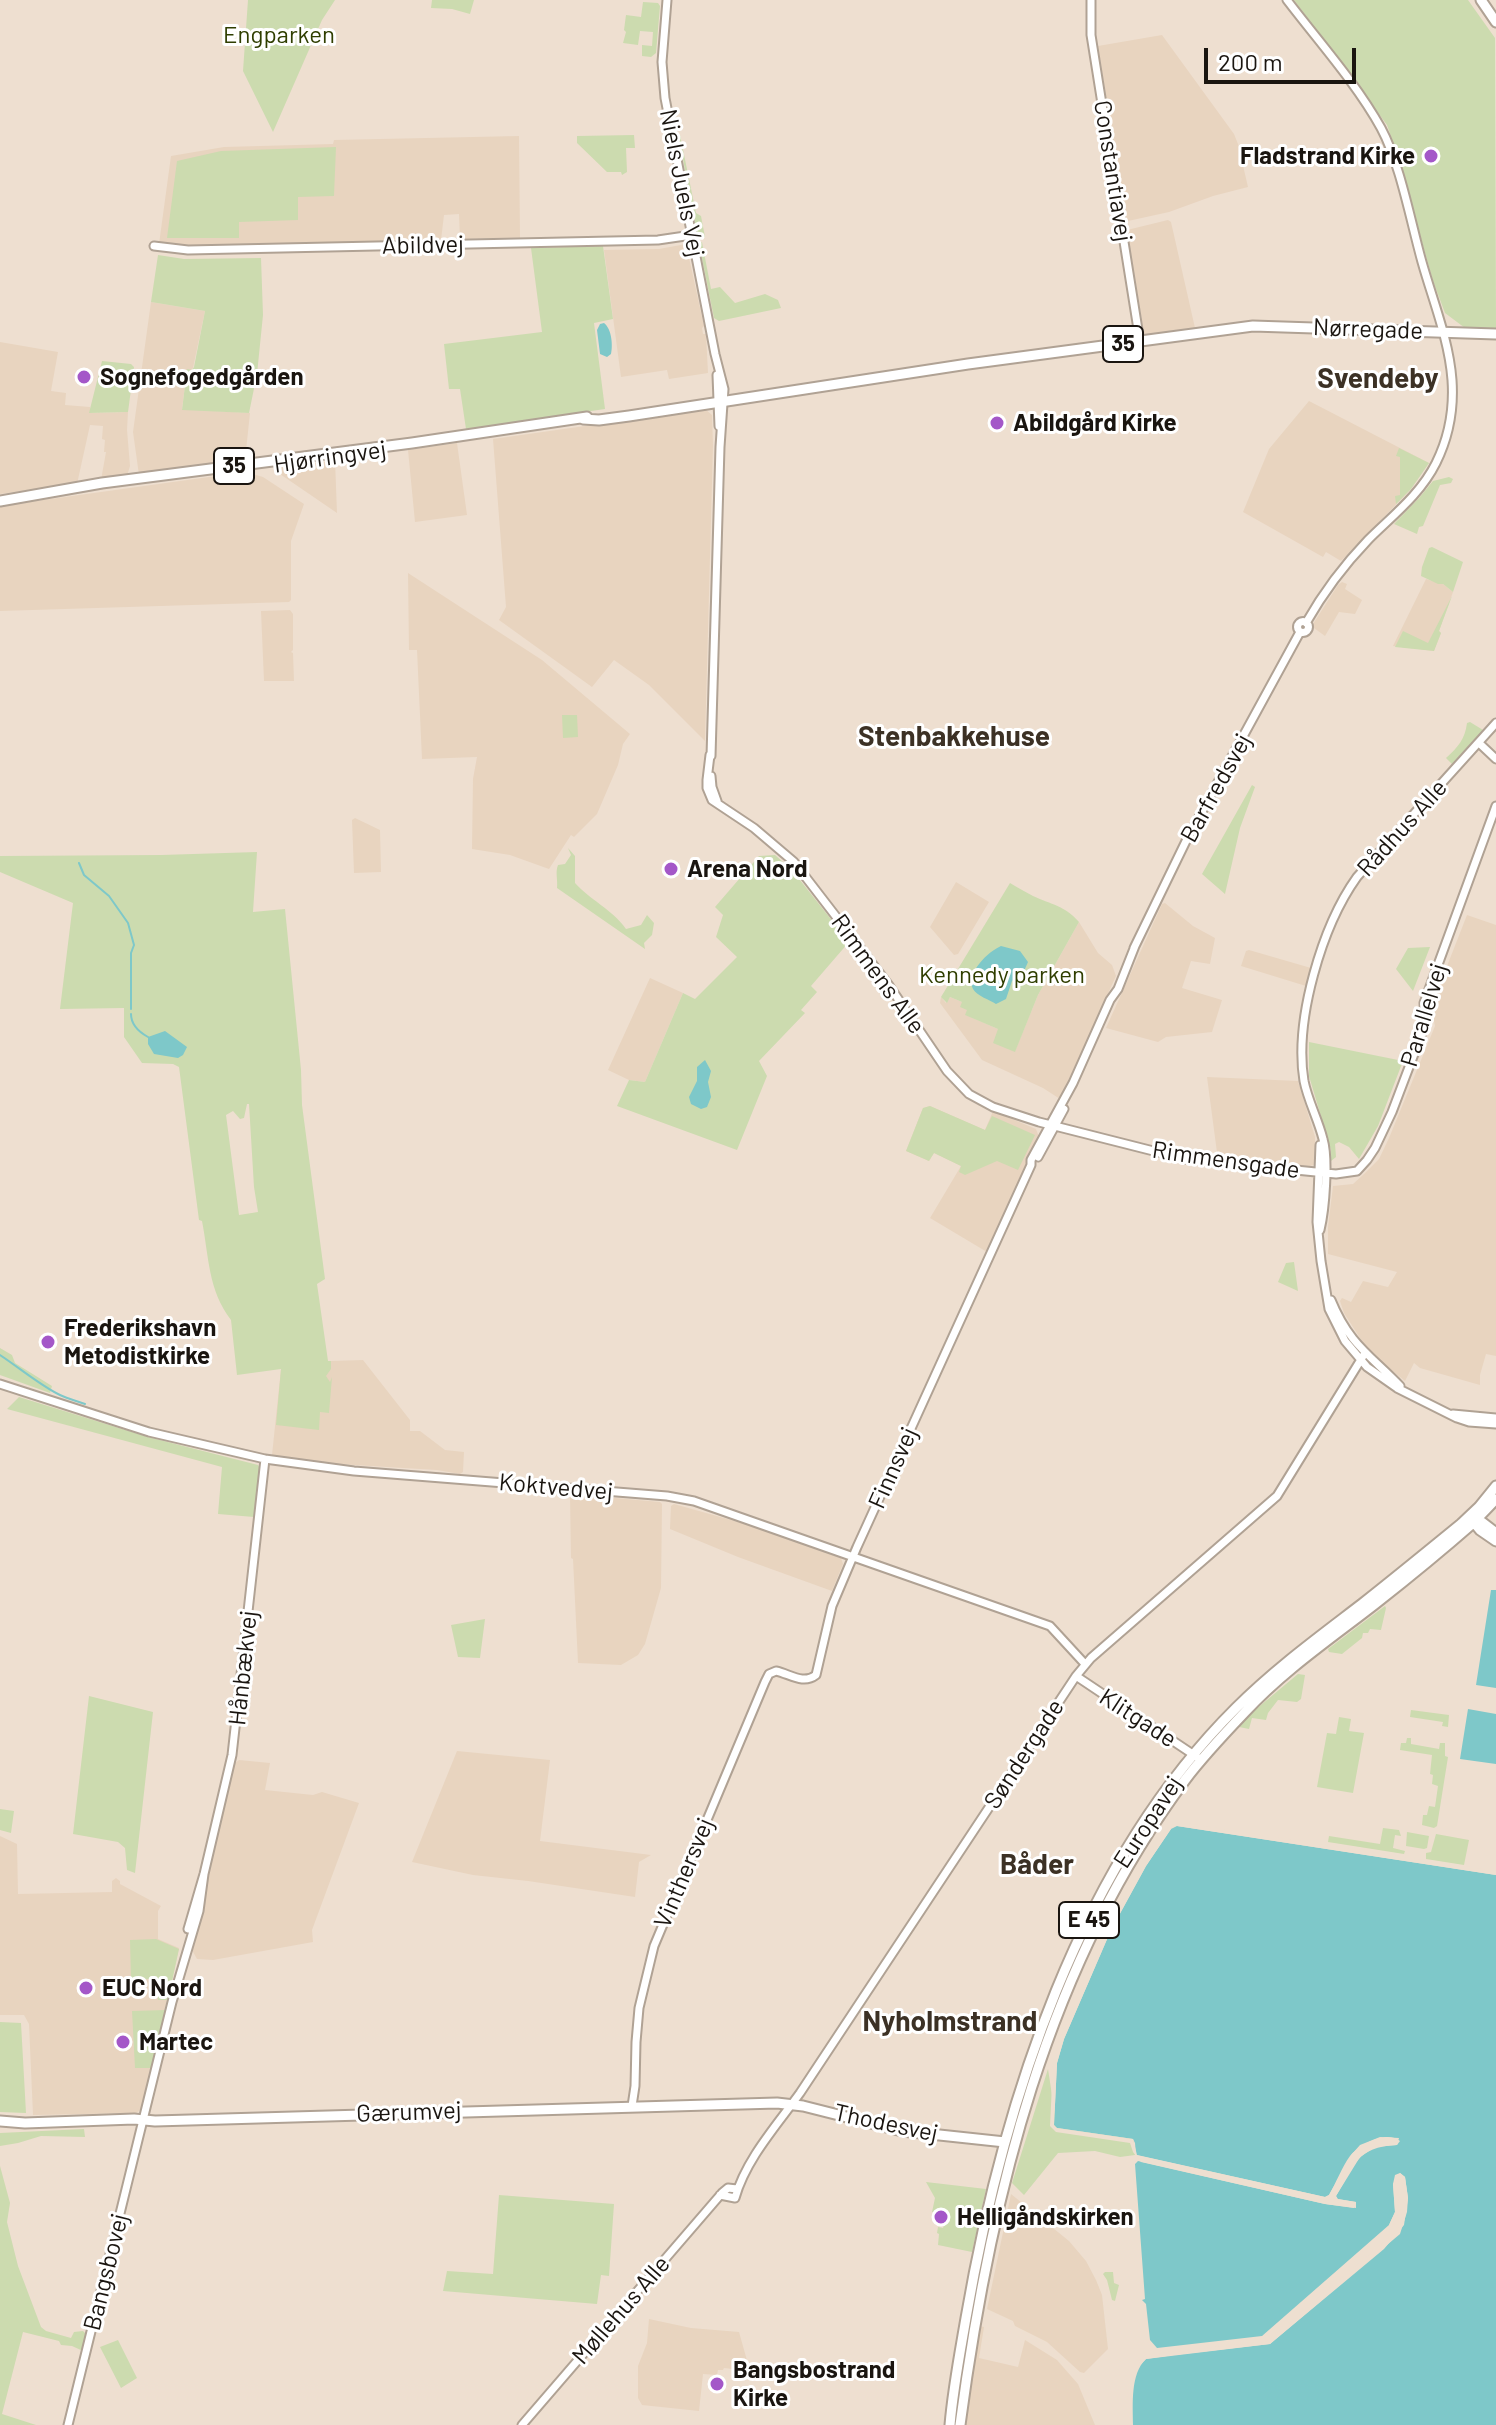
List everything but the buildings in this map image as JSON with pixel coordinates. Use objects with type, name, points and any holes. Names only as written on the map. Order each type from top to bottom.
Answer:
[{"type":"main road","points":[[1481,0],[1496,22]]},
{"type":"main road","name":"Nørregade","points":[[1240,328],[1283,326],[1496,334]]},
{"type":"main road","name":"Hjørringvej","points":[[0,501],[102,483],[447,438],[486,437],[527,427],[583,419],[599,420],[946,369],[981,367],[1007,360],[1240,328]]},
{"type":"main road","points":[[1474,1519],[1496,1486]]},
{"type":"main road","points":[[1474,1519],[1496,1499]]},
{"type":"main road","points":[[1474,1519],[1496,1533]]},
{"type":"main road","points":[[1474,1519],[1496,1541]]},
{"type":"main road","name":"Europavej","points":[[950,2425],[972,2284],[1040,2034],[1058,1986],[1106,1888],[1147,1819],[1237,1706],[1293,1656],[1474,1519]]},
{"type":"main road","name":"Gærumvej","points":[[0,2124],[793,2104]]},
{"type":"main road","name":"Thodesvej","points":[[793,2104],[902,2131],[981,2140],[1007,2149]]},
{"type":"main road","name":"Europavej","points":[[960,2425],[976,2315],[1005,2182],[1007,2149]]},
{"type":"street","name":"Niels Juels Vej","points":[[667,0],[662,75],[724,389],[721,400],[710,787]]},
{"type":"street","name":"Constantiavej","points":[[1091,0],[1091,35],[1140,342]]},
{"type":"street","points":[[1287,0],[1382,130],[1397,172],[1442,332]]},
{"type":"street","name":"Abildvej","points":[[154,246],[188,250],[300,248],[658,240],[692,235]]},
{"type":"street","name":"Barfredsvej","points":[[988,1259],[1031,1165],[1053,1126],[1061,1118],[1073,1083],[1187,839],[1300,632],[1298,625],[1306,623],[1344,568],[1419,489],[1436,464],[1450,425],[1452,404],[1452,378],[1442,332]]},
{"type":"street","name":"Rådhus Alle","points":[[1496,723],[1357,877],[1339,908],[1315,970],[1302,1048],[1308,1099],[1316,1123],[1323,1173],[1317,1222],[1321,1261],[1329,1309],[1345,1341],[1362,1356],[1367,1367],[1397,1388],[1469,1422],[1496,1424]]},
{"type":"street","points":[[1479,743],[1496,759]]},
{"type":"street","name":"Rimmens Alle","points":[[710,787],[717,801],[802,871],[888,984],[962,1089],[993,1107],[1053,1126]]},
{"type":"street","name":"Parallelvej","points":[[1357,1171],[1375,1148],[1392,1112],[1425,1025],[1424,1003],[1496,806]]},
{"type":"street","name":"Rimmensgade","points":[[1053,1126],[1185,1159],[1338,1175],[1357,1171]]},
{"type":"street","name":"Finnsvej","points":[[772,1672],[803,1680],[816,1675],[832,1606],[988,1259]]},
{"type":"street","name":"Søndergade","points":[[720,2195],[735,2198],[737,2189],[765,2141],[793,2104],[1085,1664],[1277,1496],[1362,1356]]},
{"type":"street","name":"Koktvedvej","points":[[0,1384],[149,1432],[265,1459],[354,1471],[680,1498],[757,1522],[1050,1626],[1085,1664]]},
{"type":"street","name":"Rådhus Alle","points":[[1453,1414],[1496,1418]]},
{"type":"street","name":"Hånbækvej","points":[[144,2120],[193,1908],[224,1796],[236,1729],[265,1459]]},
{"type":"street","name":"Vinthersvej","points":[[637,2106],[637,2024],[654,1946],[765,1682],[772,1672]]},
{"type":"street","name":"Klitgade","points":[[1076,1676],[1197,1757]]},
{"type":"street","name":"Bangsbovej","points":[[68,2425],[144,2120]]},
{"type":"street","name":"Møllehus Alle","points":[[522,2425],[720,2195],[728,2188],[737,2189]]},
{"type":"shaded area","points":[[1162,35],[1234,134],[1248,187],[1169,212],[1128,221],[1098,46]]},
{"type":"shaded area","points":[[519,136],[520,238],[460,239],[459,214],[444,215],[441,240],[182,247],[159,244],[171,156],[224,147],[333,144],[334,140]]},
{"type":"shaded area","points":[[1168,220],[1171,222],[1195,328],[1147,335],[1144,333],[1127,230]]},
{"type":"shaded area","points":[[686,244],[704,326],[703,334],[706,334],[708,373],[669,379],[667,370],[621,377],[604,250],[659,249]]},
{"type":"shaded area","points":[[151,302],[205,311],[193,368],[187,370],[182,409],[250,413],[245,460],[139,475],[133,432]]},
{"type":"shaded area","points":[[0,342],[58,352],[51,391],[66,393],[65,405],[90,407],[90,413],[128,412],[130,466],[127,476],[101,480],[106,452],[105,440],[102,439],[103,426],[90,425],[77,484],[0,494]]},
{"type":"shaded area","points":[[1309,401],[1429,463],[1411,489],[1341,561],[1326,552],[1323,557],[1243,512],[1269,449]]},
{"type":"shaded area","points":[[705,409],[712,415],[713,445],[705,741],[649,685],[614,660],[592,687],[499,620],[506,607],[493,439]]},
{"type":"shaded area","points":[[457,443],[467,515],[415,522],[408,450]]},
{"type":"shaded area","points":[[335,460],[337,513],[277,472],[278,468]]},
{"type":"shaded area","points":[[245,472],[263,477],[304,504],[291,541],[289,602],[0,611],[0,506]]},
{"type":"shaded area","points":[[408,573],[542,660],[630,734],[623,744],[618,765],[597,814],[574,837],[571,835],[549,869],[510,855],[472,849],[473,779],[477,757],[422,759],[417,650],[409,650]]},
{"type":"shaded area","points":[[1426,579],[1443,584],[1453,592],[1434,651],[1393,646]]},
{"type":"shaded area","points":[[1342,582],[1347,584],[1345,589],[1362,600],[1355,614],[1339,612],[1325,636],[1313,624]]},
{"type":"shaded area","points":[[290,610],[293,614],[291,652],[294,681],[264,681],[261,611]]},
{"type":"shaded area","points":[[355,818],[380,830],[381,872],[354,873],[352,820]]},
{"type":"shaded area","points":[[956,882],[989,902],[958,954],[954,955],[930,927]]},
{"type":"shaded area","points":[[1165,903],[1193,926],[1215,938],[1210,964],[1191,961],[1182,988],[1222,1000],[1212,1032],[1166,1037],[1158,1042],[1106,1028]]},
{"type":"shaded area","points":[[1467,915],[1496,925],[1496,1356],[1486,1354],[1480,1385],[1420,1368],[1414,1363],[1405,1381],[1369,1352],[1344,1313],[1340,1301],[1342,1298],[1351,1302],[1363,1281],[1388,1287],[1397,1272],[1328,1254],[1333,1186],[1353,1184],[1379,1159],[1435,1026],[1431,1007]]},
{"type":"shaded area","points":[[1079,922],[1098,953],[1112,965],[1116,976],[1060,1099],[982,1060],[940,1003],[941,997],[946,1003],[950,997],[962,1002],[968,1010],[966,1015],[998,1029],[999,1044],[1015,1051],[1038,995]]},
{"type":"shaded area","points":[[1249,950],[1311,968],[1306,986],[1241,966]]},
{"type":"shaded area","points":[[650,978],[683,993],[645,1082],[629,1080],[608,1070]]},
{"type":"shaded area","points":[[1207,1077],[1298,1081],[1315,1137],[1315,1165],[1298,1168],[1218,1160]]},
{"type":"shaded area","points":[[930,1106],[985,1130],[993,1111],[1036,1129],[1039,1137],[987,1252],[930,1218],[961,1166],[934,1153],[929,1161],[906,1151],[923,1108]]},
{"type":"shaded area","points":[[363,1360],[410,1420],[410,1431],[420,1431],[445,1450],[464,1452],[463,1472],[338,1464],[272,1455],[281,1369],[331,1361]]},
{"type":"shaded area","points":[[570,1494],[662,1504],[661,1588],[645,1644],[638,1655],[621,1665],[578,1663]]},
{"type":"shaded area","points":[[674,1504],[756,1527],[841,1558],[843,1564],[832,1591],[670,1529],[671,1506]]},
{"type":"shaded area","points":[[457,1751],[550,1760],[540,1841],[651,1855],[639,1862],[635,1897],[473,1875],[412,1862]]},
{"type":"shaded area","points":[[239,1760],[270,1763],[265,1790],[313,1795],[322,1792],[359,1803],[312,1930],[313,1942],[213,1960],[197,1959],[192,1950],[235,1763]]},
{"type":"shaded area","name":"EUC Nord","points":[[0,1836],[17,1844],[18,1894],[112,1892],[112,1881],[116,1878],[120,1884],[161,1906],[158,1911],[158,1939],[179,1948],[142,2109],[136,2113],[33,2115],[29,2024],[24,2015],[0,2015]]},
{"type":"shaded area","points":[[1011,2194],[1069,2241],[1086,2261],[1096,2280],[1102,2295],[1108,2349],[1084,2373],[1047,2342],[987,2309]]},
{"type":"shaded area","points":[[649,2319],[691,2328],[739,2332],[750,2371],[724,2368],[718,2370],[717,2375],[703,2374],[699,2411],[642,2405],[638,2398],[638,2366],[647,2343]]},
{"type":"shaded area","points":[[979,2326],[984,2327],[979,2358],[1018,2367],[1025,2340],[1057,2360],[1078,2384],[1095,2425],[965,2425]]},
{"type":"green space","name":"Engparken","points":[[248,0],[335,0],[322,20],[273,132],[243,71]]},
{"type":"green space","points":[[432,0],[474,0],[470,14],[431,8]]},
{"type":"green space","points":[[1294,0],[1468,0],[1495,38],[1496,329],[1465,328],[1445,313],[1387,125]]},
{"type":"green space","points":[[643,2],[658,3],[660,6],[656,53],[651,57],[642,56],[642,45],[652,46],[653,32],[640,31],[638,45],[623,43],[626,15],[641,17]]},
{"type":"green space","points":[[634,135],[635,148],[626,148],[627,172],[622,175],[621,172],[607,172],[577,143],[577,136]]},
{"type":"green space","points":[[680,135],[696,213],[701,216],[705,237],[698,239],[679,138]]},
{"type":"green space","points":[[336,147],[334,196],[298,197],[298,220],[239,222],[239,238],[167,238],[177,161],[221,151]]},
{"type":"green space","points":[[702,242],[711,289],[720,287],[735,303],[765,294],[778,300],[781,308],[719,321],[714,318],[699,244]]},
{"type":"green space","points":[[603,246],[613,319],[594,323],[605,409],[466,429],[460,389],[449,389],[444,344],[542,332],[531,248]]},
{"type":"green space","points":[[158,255],[184,259],[261,258],[263,315],[257,374],[249,413],[182,410],[187,369],[194,367],[205,311],[151,302]]},
{"type":"green space","points":[[102,361],[134,367],[128,412],[89,413]]},
{"type":"green space","points":[[1399,448],[1429,463],[1396,504],[1395,496],[1400,495],[1400,457],[1396,456]]},
{"type":"green space","points":[[1453,479],[1451,483],[1440,485],[1417,534],[1394,524],[1433,481]]},
{"type":"green space","points":[[1429,548],[1463,562],[1453,592],[1443,584],[1421,576]]},
{"type":"green space","points":[[1452,596],[1434,651],[1395,647],[1403,631],[1428,643]]},
{"type":"green space","points":[[562,715],[577,715],[578,737],[563,738]]},
{"type":"green space","points":[[1470,722],[1483,730],[1452,764],[1446,758],[1460,742]]},
{"type":"green space","points":[[1252,785],[1255,787],[1240,828],[1225,894],[1202,874]]},
{"type":"green space","points":[[568,848],[575,856],[575,883],[587,895],[626,929],[641,925],[647,915],[654,923],[652,935],[644,943],[645,949],[557,888],[557,868],[565,864],[571,855]]},
{"type":"green space","points":[[257,852],[253,912],[285,909],[302,1105],[325,1279],[317,1284],[328,1361],[331,1361],[331,1369],[326,1376],[330,1382],[332,1377],[329,1413],[320,1412],[319,1430],[276,1425],[281,1369],[237,1375],[231,1320],[214,1285],[202,1221],[199,1220],[179,1067],[142,1063],[124,1037],[124,1008],[60,1009],[73,903],[0,872],[0,856]],"holes":[[[249,1104],[258,1212],[239,1215],[226,1115],[233,1111],[240,1119],[244,1118]]]},
{"type":"green space","points":[[775,855],[792,870],[849,942],[811,986],[817,992],[801,1010],[805,1013],[759,1061],[767,1076],[737,1150],[617,1106],[629,1080],[645,1082],[683,993],[695,999],[737,957],[716,937],[723,915],[715,907],[759,856]]},
{"type":"green space","name":"Kennedy parken","points":[[1010,883],[1063,909],[1079,922],[1038,995],[1015,1052],[993,1043],[998,1029],[965,1015],[967,1010],[960,1007],[962,1002],[950,997],[947,1003],[941,997]]},
{"type":"green space","points":[[1430,947],[1413,991],[1396,969],[1408,948]]},
{"type":"green space","points":[[1309,1042],[1403,1061],[1378,1126],[1359,1159],[1349,1147],[1339,1142],[1335,1144],[1336,1157],[1331,1161],[1331,1150],[1309,1076]]},
{"type":"green space","points":[[930,1106],[985,1130],[992,1116],[1035,1135],[1018,1170],[997,1161],[965,1175],[959,1172],[961,1166],[934,1153],[929,1161],[906,1151],[923,1108]]},
{"type":"green space","points":[[1294,1262],[1298,1291],[1278,1282],[1286,1263]]},
{"type":"green space","points":[[0,1348],[12,1355],[15,1363],[52,1386],[50,1393],[0,1375]]},
{"type":"green space","points":[[19,1397],[148,1437],[258,1465],[254,1517],[218,1514],[222,1467],[7,1409]]},
{"type":"green space","points":[[1385,1606],[1381,1630],[1370,1629],[1368,1633],[1363,1633],[1362,1638],[1342,1654],[1329,1652],[1328,1649]]},
{"type":"green space","points":[[485,1619],[480,1658],[458,1657],[451,1625]]},
{"type":"green space","points":[[1298,1674],[1305,1675],[1301,1699],[1297,1702],[1278,1700],[1266,1720],[1252,1718],[1249,1729],[1239,1727],[1249,1715]]},
{"type":"green space","points":[[89,1696],[153,1712],[135,1873],[127,1870],[125,1848],[118,1842],[73,1834]]},
{"type":"green space","points":[[1411,1710],[1449,1715],[1448,1727],[1442,1726],[1443,1722],[1410,1717]]},
{"type":"green space","points":[[1339,1717],[1351,1719],[1349,1731],[1364,1733],[1353,1793],[1317,1787],[1327,1733],[1336,1734]]},
{"type":"green space","points":[[1407,1738],[1411,1738],[1411,1744],[1439,1749],[1440,1743],[1445,1743],[1445,1756],[1448,1757],[1437,1826],[1434,1828],[1422,1825],[1423,1815],[1427,1815],[1429,1806],[1435,1807],[1438,1786],[1432,1784],[1433,1775],[1430,1774],[1432,1755],[1400,1750],[1401,1743],[1406,1743]]},
{"type":"green space","points":[[0,1809],[14,1811],[11,1833],[0,1830]]},
{"type":"green space","points":[[1383,1828],[1399,1830],[1401,1836],[1395,1835],[1393,1848],[1405,1851],[1404,1854],[1328,1842],[1329,1836],[1380,1844]]},
{"type":"green space","points":[[1407,1832],[1429,1836],[1427,1848],[1406,1846]]},
{"type":"green space","points":[[1436,1834],[1469,1840],[1464,1865],[1426,1859]]},
{"type":"green space","points":[[156,1939],[179,1949],[168,2000],[158,2000],[157,1979],[131,1979],[130,1940]]},
{"type":"green space","points":[[166,2010],[152,2068],[135,2068],[132,2011]]},
{"type":"green space","points":[[0,2022],[21,2023],[26,2113],[0,2112]]},
{"type":"green space","points":[[1048,2069],[1057,2128],[1133,2139],[1135,2155],[1120,2157],[1095,2151],[1058,2153],[1024,2195],[1012,2183]]},
{"type":"green space","points":[[84,2129],[85,2137],[41,2136],[0,2146],[0,2133]]},
{"type":"green space","points":[[0,2166],[10,2203],[7,2222],[18,2266],[41,2327],[71,2338],[74,2332],[83,2331],[87,2335],[83,2351],[23,2332],[2,2414],[36,2425],[0,2425]]},
{"type":"green space","points":[[926,2182],[986,2189],[972,2252],[938,2245],[938,2227],[943,2228],[950,2215],[932,2212],[935,2198]]},
{"type":"green space","points":[[499,2195],[614,2204],[609,2276],[601,2275],[597,2304],[443,2291],[447,2271],[493,2274]]},
{"type":"green space","points":[[993,2210],[957,2425],[953,2425],[968,2320],[989,2216]]},
{"type":"green space","points":[[1113,2272],[1114,2283],[1119,2285],[1115,2301],[1103,2274]]},
{"type":"green space","points":[[118,2340],[137,2378],[121,2388],[100,2347]]},
{"type":"water","points":[[604,323],[612,342],[611,354],[607,357],[600,354],[597,330]]},
{"type":"water","points":[[1001,946],[1020,951],[1028,962],[1024,971],[1012,981],[1006,999],[996,1004],[977,994],[971,983],[980,963]]},
{"type":"water","points":[[165,1031],[187,1047],[183,1055],[178,1058],[154,1054],[148,1037]]},
{"type":"water","points":[[705,1060],[711,1071],[708,1082],[711,1097],[707,1107],[701,1109],[691,1104],[689,1097],[697,1081],[697,1067]]},
{"type":"water","points":[[1491,1590],[1496,1590],[1496,1688],[1476,1685]]},
{"type":"water","points":[[1468,1709],[1496,1714],[1496,1764],[1460,1759]]},
{"type":"water","points":[[1177,1826],[1496,1875],[1496,2425],[1133,2425],[1135,2381],[1146,2359],[1270,2344],[1384,2249],[1404,2225],[1408,2198],[1405,2177],[1400,2173],[1393,2184],[1395,2212],[1389,2225],[1262,2336],[1157,2348],[1150,2340],[1146,2304],[1142,2300],[1145,2299],[1135,2164],[1138,2161],[1354,2208],[1356,2202],[1337,2199],[1336,2196],[1353,2167],[1373,2149],[1397,2145],[1400,2141],[1381,2138],[1360,2147],[1350,2156],[1325,2197],[1136,2155],[1133,2139],[1057,2128],[1054,2125],[1057,2063],[1064,2039],[1111,1930],[1146,1866],[1171,1829]]},
{"type":"pier","points":[[1178,1822],[1496,1871],[1496,1875],[1177,1826]]},
{"type":"pier","points":[[1169,1826],[1171,1829],[1146,1866],[1111,1930],[1064,2039],[1057,2063],[1054,2125],[1057,2128],[1133,2139],[1137,2155],[1325,2197],[1360,2145],[1380,2137],[1399,2138],[1397,2145],[1375,2147],[1360,2157],[1336,2196],[1356,2202],[1356,2208],[1325,2204],[1141,2162],[1130,2143],[1056,2132],[1050,2126],[1053,2063],[1060,2037],[1107,1928],[1142,1864]]},
{"type":"pier","points":[[1400,2173],[1405,2177],[1408,2198],[1400,2234],[1270,2344],[1146,2359],[1141,2364],[1138,2361],[1145,2355],[1267,2341],[1397,2231],[1403,2211],[1400,2177],[1397,2184],[1398,2213],[1393,2226],[1389,2225],[1395,2212],[1393,2184],[1395,2175]]},
{"type":"waterway","points":[[79,863],[84,875],[109,896],[128,923],[134,945],[131,953],[131,1009]]},
{"type":"waterway","points":[[131,1014],[136,1027],[148,1037]]},
{"type":"waterway","points":[[0,1355],[53,1391],[85,1404]]},
{"type":"place","name":"Fladstrand Kirke","points":[[1431,156]]},
{"type":"place","name":"Sognefogedgården","points":[[84,377]]},
{"type":"place","name":"Abildgård Kirke","points":[[997,423]]},
{"type":"place","name":"Arena Nord","points":[[671,869]]},
{"type":"place","name":"Frederikshavn Metodistkirke","points":[[48,1342]]},
{"type":"place","name":"EUC Nord","points":[[86,1988]]},
{"type":"place","name":"Martec","points":[[123,2042]]},
{"type":"place","name":"Helligåndskirken","points":[[941,2217]]},
{"type":"place","name":"Bangsbostrand Kirke","points":[[717,2384]]},
{"type":"district","name":"Svendeby","points":[[1378,379]]},
{"type":"district","name":"Stenbakkehuse","points":[[954,737]]},
{"type":"district","name":"Båder","points":[[1037,1865]]},
{"type":"district","name":"Nyholmstrand","points":[[950,2022]]}]
